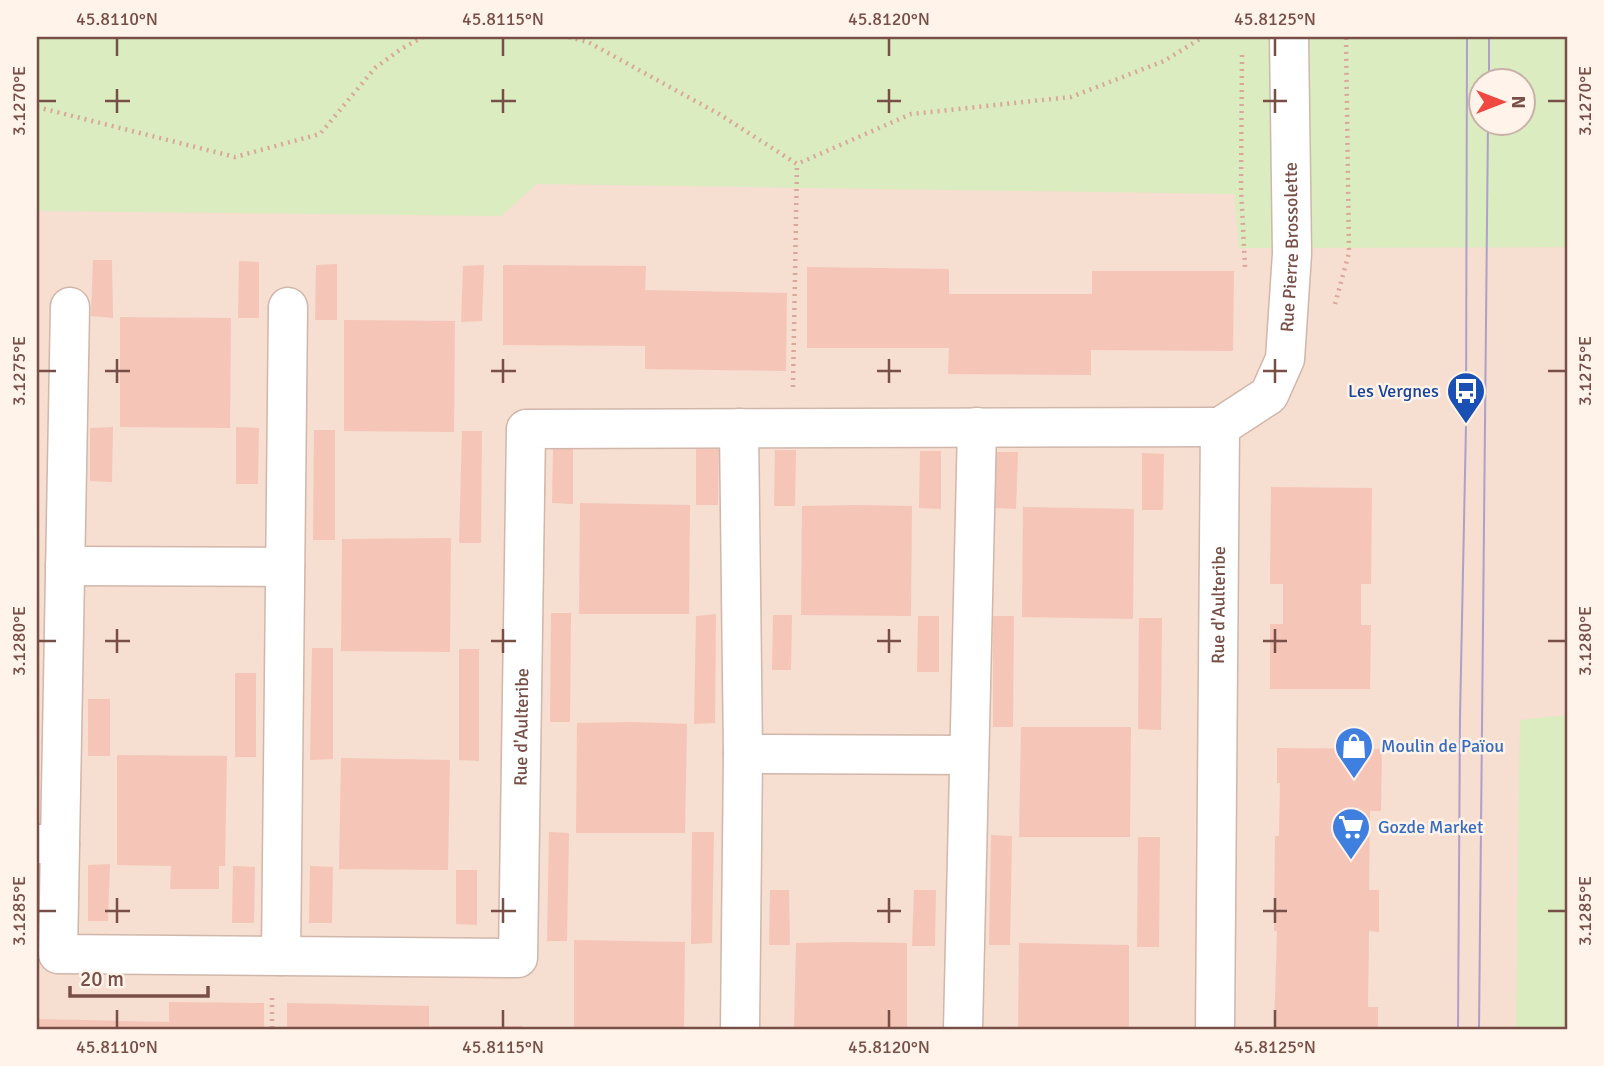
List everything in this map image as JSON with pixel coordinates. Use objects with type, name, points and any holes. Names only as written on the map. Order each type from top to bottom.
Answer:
[{"type":"street","name":"Rue Pierre Brossolette","points":[[1220,426],[1269,395],[1285,359],[1292,254],[1289,37]]},
{"type":"street","name":"Rue d'Aulteribe","points":[[69,307],[65,566],[48,844],[58,954],[518,958],[526,429],[1220,426],[1215,1029]]},
{"type":"street","points":[[281,956],[288,307]]},
{"type":"street","points":[[963,1029],[977,427]]},
{"type":"street","points":[[739,428],[743,754],[740,1029]]},
{"type":"street","points":[[65,566],[285,567]]},
{"type":"street","points":[[743,754],[969,755]]},
{"type":"path","points":[[37,107],[235,157],[320,134],[375,68],[423,37]]},
{"type":"path","points":[[569,37],[588,42],[719,114],[797,164]]},
{"type":"path","points":[[797,164],[911,114],[1071,97],[1164,61],[1203,37]]},
{"type":"path","points":[[792,429],[797,164]]},
{"type":"shaded area","points":[[37,37],[1567,37],[1567,1029],[37,1029]]},
{"type":"green space","points":[[37,37],[1567,37],[1567,247],[1239,248],[1234,194],[537,184],[501,216],[37,211]]},
{"type":"green space","points":[[1567,715],[1567,1029],[1516,1029],[1520,720]]},
{"type":"building","points":[[93,260],[112,260],[113,318],[91,316]]},
{"type":"building","points":[[239,261],[259,262],[259,318],[238,318]]},
{"type":"building","points":[[337,264],[337,320],[315,320],[316,265]]},
{"type":"building","points":[[484,265],[482,321],[461,322],[463,266]]},
{"type":"building","points":[[503,265],[646,266],[645,290],[787,293],[786,371],[645,369],[645,346],[503,345]]},
{"type":"building","points":[[807,267],[949,269],[949,294],[1092,294],[1092,271],[1234,271],[1233,351],[1091,350],[1091,375],[948,374],[949,348],[807,348]]},
{"type":"building","points":[[120,317],[231,318],[230,428],[120,427]]},
{"type":"building","points":[[344,320],[455,321],[454,432],[344,431]]},
{"type":"building","points":[[113,427],[112,482],[90,481],[90,428]]},
{"type":"building","points":[[236,427],[259,428],[258,484],[236,484]]},
{"type":"building","points":[[314,430],[335,430],[335,540],[313,540]]},
{"type":"building","points":[[462,431],[482,431],[481,543],[459,543]]},
{"type":"building","points":[[553,448],[573,448],[573,504],[552,503]]},
{"type":"building","points":[[696,449],[719,449],[718,505],[696,505]]},
{"type":"building","points":[[775,450],[796,450],[795,506],[774,506]]},
{"type":"building","points":[[920,451],[941,451],[941,509],[919,508]]},
{"type":"building","points":[[996,452],[1018,452],[1016,509],[995,508]]},
{"type":"building","points":[[1142,453],[1164,454],[1163,510],[1142,510]]},
{"type":"building","points":[[1271,487],[1372,488],[1371,584],[1361,584],[1361,625],[1371,625],[1370,689],[1270,689],[1270,624],[1283,624],[1283,584],[1270,584]]},
{"type":"building","points":[[580,503],[690,505],[689,614],[579,614]]},
{"type":"building","points":[[802,506],[912,506],[911,616],[801,615]]},
{"type":"building","points":[[1023,507],[1134,509],[1133,619],[1022,617]]},
{"type":"building","points":[[451,538],[450,652],[341,651],[342,539]]},
{"type":"building","points":[[551,613],[571,613],[570,722],[550,722]]},
{"type":"building","points":[[716,614],[715,723],[694,724],[696,616]]},
{"type":"building","points":[[773,615],[792,615],[791,670],[772,670]]},
{"type":"building","points":[[918,616],[939,616],[939,672],[917,672]]},
{"type":"building","points":[[993,616],[1014,616],[1013,727],[993,727]]},
{"type":"building","points":[[1139,618],[1162,618],[1161,730],[1138,729]]},
{"type":"building","points":[[312,648],[333,648],[333,759],[310,760]]},
{"type":"building","points":[[459,649],[479,649],[479,761],[459,760]]},
{"type":"building","points":[[235,673],[256,673],[256,757],[235,757]]},
{"type":"building","points":[[88,699],[110,699],[110,756],[88,756]]},
{"type":"building","points":[[577,723],[687,724],[685,833],[576,833]]},
{"type":"building","points":[[1021,727],[1131,727],[1130,837],[1019,837]]},
{"type":"building","points":[[1277,748],[1382,749],[1381,811],[1370,811],[1369,890],[1379,890],[1379,932],[1369,931],[1368,1007],[1378,1007],[1378,1029],[1274,1029],[1277,931],[1274,931],[1275,836],[1279,836],[1280,783],[1277,783]]},
{"type":"building","points":[[117,755],[227,756],[225,866],[219,866],[219,889],[170,889],[171,866],[117,865]]},
{"type":"building","points":[[341,758],[450,760],[448,870],[339,869]]},
{"type":"building","points":[[549,832],[569,833],[567,941],[547,941]]},
{"type":"building","points":[[692,832],[714,832],[712,943],[691,944]]},
{"type":"building","points":[[991,835],[1012,836],[1010,945],[989,945]]},
{"type":"building","points":[[1138,837],[1160,837],[1159,947],[1137,947]]},
{"type":"building","points":[[110,864],[108,921],[88,921],[88,865]]},
{"type":"building","points":[[233,866],[255,867],[254,923],[232,923]]},
{"type":"building","points":[[310,866],[333,867],[332,923],[309,923]]},
{"type":"building","points":[[456,870],[477,870],[477,925],[456,924]]},
{"type":"building","points":[[770,890],[789,890],[790,945],[769,945]]},
{"type":"building","points":[[914,890],[936,890],[935,946],[912,946]]},
{"type":"building","points":[[574,940],[685,942],[684,1029],[574,1029]]},
{"type":"building","points":[[796,943],[907,943],[907,1029],[794,1029]]},
{"type":"building","points":[[1019,943],[1129,945],[1129,1029],[1018,1029]]},
{"type":"building","points":[[169,1002],[264,1003],[264,1029],[37,1029],[37,1019],[169,1022]]},
{"type":"building","points":[[287,1003],[429,1006],[429,1026],[522,1026],[522,1029],[287,1029]]},
{"type":"tram line","points":[[1458,1029],[1460,717],[1466,425],[1467,37]]},
{"type":"tram line","points":[[1489,37],[1489,66]]},
{"type":"tram line","points":[[1479,1029],[1488,136]]},
{"type":"place","name":"Les Vergnes","points":[[1466,425]]},
{"type":"place","name":"Moulin de Païou","points":[[1354,780]]},
{"type":"place","name":"Gozde Market","points":[[1351,861]]}]
